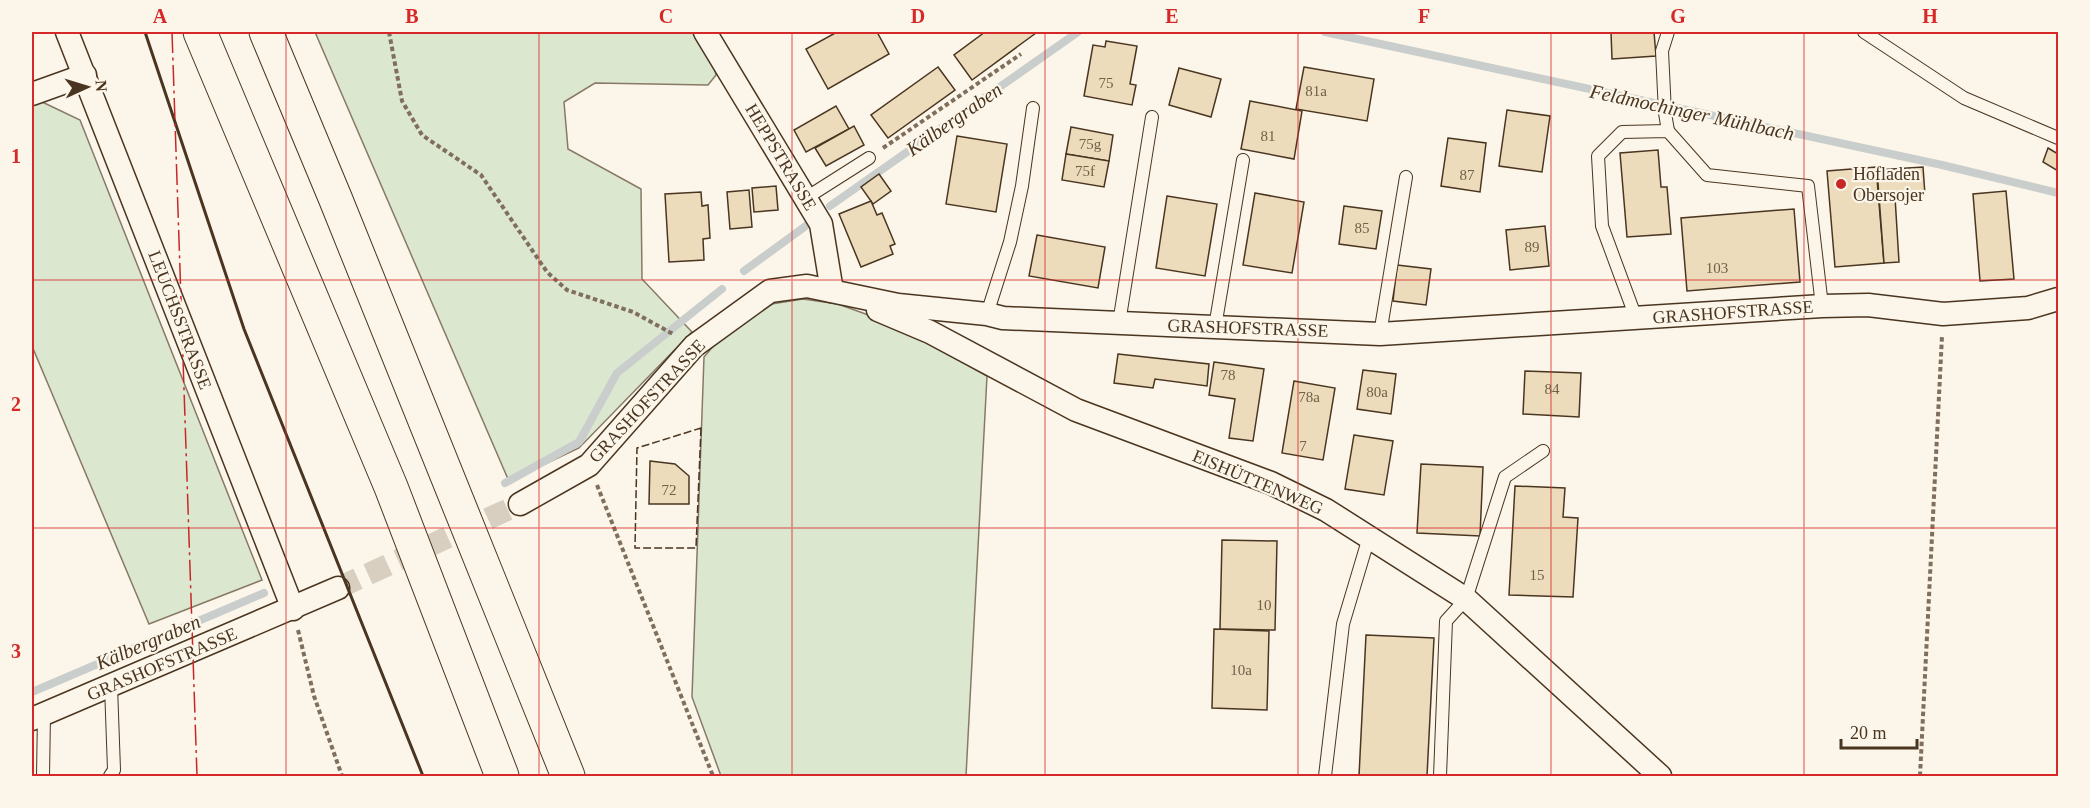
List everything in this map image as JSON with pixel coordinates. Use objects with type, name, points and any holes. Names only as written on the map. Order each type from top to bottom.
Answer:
[{"type":"highway","points":[[200,32],[391,487],[502,777]]},
{"type":"highway","points":[[266,32],[568,777]]},
{"type":"street","name":"LEUCHSSTRASSE","points":[[67,32],[293,609]]},
{"type":"street","name":"HEPPSTRASSE","points":[[705,32],[821,224],[832,291]]},
{"type":"street","points":[[32,94],[85,75]]},
{"type":"street","name":"GRASHOFSTRASSE","points":[[520,504],[589,465],[693,346],[770,291],[807,286],[898,305],[987,314],[1003,318],[1380,334],[1822,306],[1868,305],[1943,314],[2028,308],[2058,299]]},
{"type":"street","name":"EISHÜTTENWEG","points":[[832,291],[930,332],[1076,410],[1271,483],[1326,510],[1466,599],[1660,777]]},
{"type":"street","name":"GRASHOFSTRASSE","points":[[38,716],[338,588]]},
{"type":"lane","points":[[1668,32],[1662,51],[1668,131],[1707,175],[1808,186],[1822,306]]},
{"type":"lane","points":[[1864,32],[1964,98],[2058,138]]},
{"type":"lane","points":[[987,314],[1010,242],[1022,186],[1033,108]]},
{"type":"lane","points":[[1119,323],[1152,117]]},
{"type":"lane","points":[[1636,318],[1602,226],[1598,156],[1622,132],[1668,131]]},
{"type":"lane","points":[[806,198],[868,158]]},
{"type":"lane","points":[[1215,327],[1243,160]]},
{"type":"lane","points":[[1380,334],[1406,177]]},
{"type":"lane","points":[[1440,777],[1446,621],[1466,599],[1505,477],[1543,451]]},
{"type":"lane","points":[[1325,777],[1343,624],[1369,537]]},
{"type":"lane","points":[[111,686],[115,774]]},
{"type":"lane","points":[[38,716],[43,777]]},
{"type":"path","points":[[389,32],[402,101],[422,135],[481,175],[547,272],[567,290],[633,312],[678,337]]},
{"type":"path","points":[[868,158],[1021,54]]},
{"type":"path","points":[[1920,777],[1943,314]]},
{"type":"path","points":[[589,465],[713,777]]},
{"type":"path","points":[[293,609],[314,696],[342,777]]},
{"type":"green space","points":[[315,32],[691,32],[704,45],[716,75],[708,85],[595,83],[564,102],[568,149],[641,189],[642,279],[692,332],[579,448],[508,479]]},
{"type":"green space","points":[[38,100],[80,120],[262,580],[149,624],[32,346],[32,103]]},
{"type":"green space","points":[[803,299],[838,304],[896,325],[987,376],[966,776],[721,776],[692,697],[704,357],[727,330],[765,305]]},
{"type":"building","points":[[837,32],[877,32],[889,54],[828,89],[806,49]]},
{"type":"building","points":[[985,32],[1036,33],[972,80],[954,55]]},
{"type":"building","points":[[1611,32],[1654,32],[1656,56],[1612,59]]},
{"type":"building","points":[[1106,41],[1137,46],[1130,84],[1136,85],[1132,105],[1084,96],[1093,45],[1105,47]]},
{"type":"building","points":[[938,67],[955,90],[888,138],[871,115]]},
{"type":"building","points":[[1304,67],[1374,79],[1367,121],[1296,109]]},
{"type":"building","points":[[1179,68],[1221,79],[1211,117],[1169,105]]},
{"type":"building","points":[[1250,101],[1302,111],[1294,159],[1241,149]]},
{"type":"building","points":[[836,106],[849,129],[806,152],[794,130]]},
{"type":"building","points":[[1507,110],[1550,116],[1542,172],[1499,166]]},
{"type":"building","points":[[854,126],[864,145],[826,166],[815,148]]},
{"type":"building","points":[[1071,127],[1113,135],[1109,161],[1066,154]]},
{"type":"building","points":[[957,136],[1007,144],[996,212],[946,204]]},
{"type":"building","points":[[1448,138],[1486,143],[1480,192],[1441,186]]},
{"type":"building","points":[[2048,148],[2058,154],[2058,171],[2043,162]]},
{"type":"building","points":[[1658,150],[1661,187],[1667,187],[1671,234],[1627,237],[1620,153]]},
{"type":"building","points":[[1066,154],[1109,161],[1104,187],[1062,180]]},
{"type":"building","points":[[1876,167],[1884,263],[1835,267],[1827,171]]},
{"type":"building","points":[[1923,167],[1925,195],[1895,197],[1899,262],[1884,263],[1877,170]]},
{"type":"building","points":[[879,174],[891,191],[873,204],[861,187]]},
{"type":"building","points":[[776,186],[778,210],[754,212],[752,188]]},
{"type":"building","points":[[749,190],[752,227],[730,229],[727,192]]},
{"type":"building","points":[[2006,191],[2014,279],[1980,281],[1973,194]]},
{"type":"building","points":[[701,192],[702,206],[708,205],[710,238],[703,239],[704,260],[669,262],[665,194]]},
{"type":"building","points":[[1255,193],[1304,202],[1292,273],[1243,265]]},
{"type":"building","points":[[1167,196],[1217,204],[1205,276],[1156,268]]},
{"type":"building","points":[[871,201],[877,215],[882,213],[895,244],[890,246],[893,254],[861,267],[839,214]]},
{"type":"building","points":[[1344,206],[1382,211],[1376,249],[1339,244]]},
{"type":"building","points":[[1794,209],[1800,282],[1687,291],[1681,218]]},
{"type":"building","points":[[1545,226],[1549,266],[1510,270],[1506,230]]},
{"type":"building","points":[[1037,235],[1105,247],[1098,288],[1029,276]]},
{"type":"building","points":[[1397,265],[1431,269],[1426,305],[1393,301]]},
{"type":"building","points":[[1118,354],[1209,364],[1207,386],[1155,379],[1153,388],[1114,383]]},
{"type":"building","points":[[1214,362],[1264,369],[1253,441],[1229,438],[1235,399],[1209,395]]},
{"type":"building","points":[[1363,370],[1396,374],[1391,414],[1357,409]]},
{"type":"building","points":[[1525,371],[1581,373],[1579,417],[1523,414]]},
{"type":"building","points":[[1294,381],[1335,388],[1323,460],[1282,453]]},
{"type":"building","points":[[1354,435],[1393,441],[1384,495],[1345,489]]},
{"type":"building","points":[[650,461],[675,464],[689,476],[689,504],[649,504]]},
{"type":"building","points":[[1421,464],[1483,467],[1480,536],[1417,533]]},
{"type":"building","points":[[1515,486],[1565,488],[1563,517],[1578,518],[1573,597],[1509,595]]},
{"type":"building","points":[[1222,540],[1277,541],[1275,630],[1220,629]]},
{"type":"building","points":[[1214,629],[1269,631],[1267,710],[1212,708]]},
{"type":"building","points":[[1366,635],[1434,638],[1427,776],[1359,776]]},
{"type":"waterway","name":"Kälbergraben","points":[[830,206],[1078,32]]},
{"type":"waterway","name":"Feldmochinger Mühlbach","points":[[1325,32],[1942,165],[2058,193]]},
{"type":"waterway","name":"Kälbergraben","points":[[744,271],[807,225]]},
{"type":"waterway","name":"Kälbergraben","points":[[505,483],[579,442],[617,373],[722,289]]},
{"type":"waterway","name":"Kälbergraben","points":[[32,692],[264,593]]},
{"type":"tunnel","points":[[338,588],[520,504]]},
{"type":"fence","points":[[701,428],[696,548],[635,548],[637,448],[701,428]]},
{"type":"wall","points":[[145,32],[244,329],[423,776]]},
{"type":"power","points":[[172,32],[197,776]]},
{"type":"place","name":"Hofladen Obersojer","points":[[1841,184]]}]
